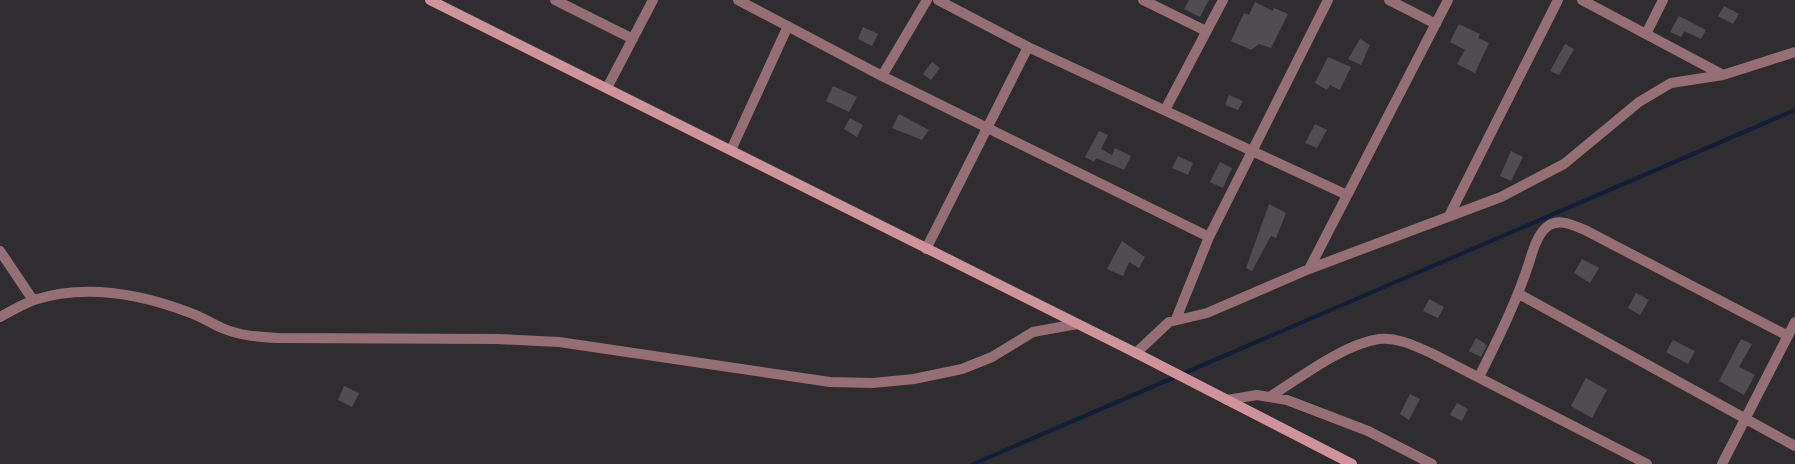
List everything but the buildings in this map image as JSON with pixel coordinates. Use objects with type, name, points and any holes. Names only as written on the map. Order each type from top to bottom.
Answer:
[{"type":"main road","points":[[430,0],[731,150],[926,250],[1136,353],[1352,464]]},
{"type":"street","points":[[555,0],[633,39]]},
{"type":"street","points":[[607,88],[653,0]]},
{"type":"street","points":[[738,0],[882,76],[1209,237]]},
{"type":"street","points":[[882,76],[927,0]]},
{"type":"street","points":[[938,0],[1028,47],[1348,195]]},
{"type":"street","points":[[1143,0],[1206,31]]},
{"type":"street","points":[[1164,110],[1223,0]]},
{"type":"street","points":[[1176,319],[1209,237],[1328,0]]},
{"type":"street","points":[[1389,0],[1436,24]]},
{"type":"street","points":[[1309,268],[1448,0]]},
{"type":"street","points":[[1449,216],[1558,0]]},
{"type":"street","points":[[1582,0],[1723,75]]},
{"type":"street","points":[[1646,34],[1663,0]]},
{"type":"street","points":[[731,150],[788,26]]},
{"type":"street","points":[[926,250],[1028,47]]},
{"type":"street","points":[[1136,353],[1163,326],[1176,319],[1207,313],[1309,268],[1501,198],[1564,164],[1639,102],[1671,83],[1723,75],[1795,52]]},
{"type":"street","points":[[1479,378],[1519,294],[1533,249],[1547,226],[1556,222],[1570,224],[1788,336]]},
{"type":"street","points":[[0,251],[33,300]]},
{"type":"street","points":[[0,317],[33,300],[76,290],[129,296],[188,312],[224,329],[248,336],[279,338],[496,339],[559,342],[830,382],[873,383],[914,379],[962,369],[992,357],[1033,332],[1077,324]]},
{"type":"street","points":[[1519,294],[1795,446]]},
{"type":"street","points":[[1722,464],[1795,322]]},
{"type":"street","points":[[1271,396],[1357,345],[1380,339],[1401,341],[1431,353],[1647,464]]},
{"type":"street","points":[[1227,400],[1257,395],[1287,400],[1368,431],[1432,464]]},
{"type":"waterway","points":[[973,464],[1795,110]]}]
